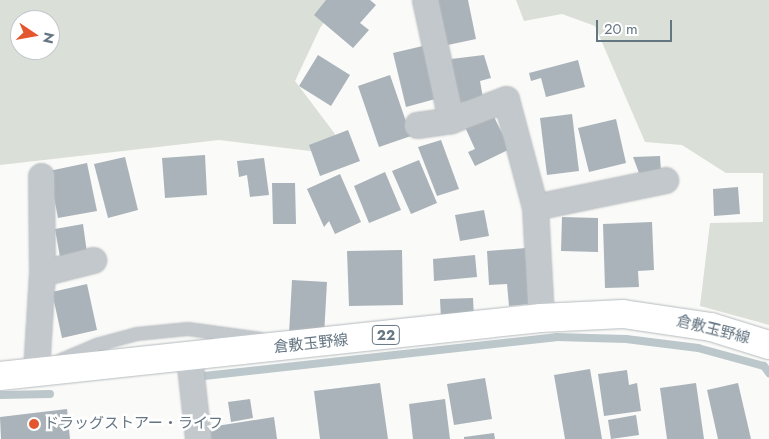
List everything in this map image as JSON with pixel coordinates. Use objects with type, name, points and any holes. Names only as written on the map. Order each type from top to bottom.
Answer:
[{"type":"main road","name":"倉敷玉野線","points":[[0,376],[541,318],[623,314],[662,318],[711,327],[769,345]]},
{"type":"street","points":[[426,0],[451,120]]},
{"type":"street","points":[[417,125],[451,120],[506,99],[535,207],[541,318]]},
{"type":"street","points":[[36,371],[42,273],[41,176]]},
{"type":"street","points":[[535,207],[665,180]]},
{"type":"street","points":[[42,273],[94,260]]},
{"type":"street","points":[[189,357],[198,439]]},
{"type":"lane","points":[[36,371],[96,345],[137,334],[206,330],[301,345]]},
{"type":"shaded area","points":[[0,0],[340,0],[320,28],[295,81],[335,134],[327,153],[219,140],[0,165]]},
{"type":"shaded area","points":[[516,0],[769,0],[769,325],[700,306],[710,223],[763,222],[763,173],[726,173],[682,145],[645,142],[595,26],[562,14],[524,21]]},
{"type":"building","points":[[326,0],[370,0],[376,5],[360,23],[369,30],[353,48],[314,15]]},
{"type":"building","points":[[433,0],[468,0],[476,39],[443,46]]},
{"type":"building","points":[[427,45],[439,98],[406,107],[393,53]]},
{"type":"building","points":[[318,55],[350,75],[331,106],[299,86]]},
{"type":"building","points":[[484,55],[491,78],[480,81],[483,98],[459,103],[451,59]]},
{"type":"building","points":[[578,60],[585,87],[546,97],[541,78],[531,81],[529,73]]},
{"type":"building","points":[[390,75],[411,136],[379,147],[358,86]]},
{"type":"building","points":[[491,111],[510,149],[475,166],[468,152],[475,149],[464,125]]},
{"type":"building","points":[[572,114],[579,171],[547,175],[540,118]]},
{"type":"building","points":[[616,119],[626,163],[589,172],[578,128]]},
{"type":"building","points":[[348,130],[360,161],[320,176],[309,145]]},
{"type":"building","points":[[441,140],[459,189],[437,196],[418,147]]},
{"type":"building","points":[[205,155],[207,195],[165,198],[162,158]]},
{"type":"building","points":[[660,156],[661,172],[639,173],[633,157]]},
{"type":"building","points":[[125,157],[138,210],[108,218],[94,164]]},
{"type":"building","points":[[264,158],[269,195],[250,197],[247,175],[239,177],[237,161]]},
{"type":"building","points":[[419,160],[437,203],[411,214],[392,171]]},
{"type":"building","points":[[87,163],[97,211],[58,218],[49,171]]},
{"type":"building","points":[[385,172],[401,210],[369,223],[354,186]]},
{"type":"building","points":[[340,174],[361,222],[335,234],[329,221],[324,227],[307,189]]},
{"type":"building","points":[[272,183],[295,183],[296,224],[273,224]]},
{"type":"building","points":[[738,187],[740,214],[714,216],[713,189]]},
{"type":"building","points":[[484,210],[489,236],[460,241],[455,215]]},
{"type":"building","points":[[562,217],[598,218],[598,252],[561,251]]},
{"type":"building","points":[[652,222],[654,270],[638,271],[639,287],[605,288],[603,224]]},
{"type":"building","points":[[83,224],[87,253],[60,257],[55,229]]},
{"type":"building","points":[[526,248],[530,304],[509,306],[507,284],[489,285],[487,251]]},
{"type":"building","points":[[402,250],[403,305],[349,306],[347,251]]},
{"type":"building","points":[[475,255],[477,277],[434,281],[433,259]]},
{"type":"building","points":[[292,280],[327,282],[324,335],[289,334]]},
{"type":"building","points":[[87,284],[97,330],[62,338],[52,292]]},
{"type":"building","points":[[473,298],[474,318],[441,319],[440,299]]},
{"type":"building","points":[[590,369],[602,439],[565,439],[554,375]]},
{"type":"building","points":[[627,370],[629,385],[637,383],[641,411],[604,416],[598,374]]},
{"type":"building","points":[[485,378],[492,419],[454,425],[447,384]]},
{"type":"building","points":[[380,383],[388,439],[320,439],[314,391]]},
{"type":"building","points":[[696,383],[704,439],[667,439],[660,388]]},
{"type":"building","points":[[738,383],[751,439],[718,439],[707,390]]},
{"type":"building","points":[[250,399],[253,418],[231,422],[228,402]]},
{"type":"building","points":[[445,399],[450,439],[413,439],[409,404]]},
{"type":"building","name":"ドラッグストアー・ライフ","points":[[67,409],[70,439],[1,439],[0,417]]},
{"type":"building","points":[[636,415],[639,435],[611,439],[608,420]]},
{"type":"building","points":[[274,417],[277,439],[206,439],[204,428]]},
{"type":"building","points":[[494,433],[495,439],[464,439],[464,437]]},
{"type":"waterway","points":[[204,376],[556,337],[626,339],[698,348],[764,366],[769,373]]},
{"type":"waterway","points":[[0,395],[50,394]]},
{"type":"place","name":"ドラッグストアー・ライフ","points":[[34,424]]}]
